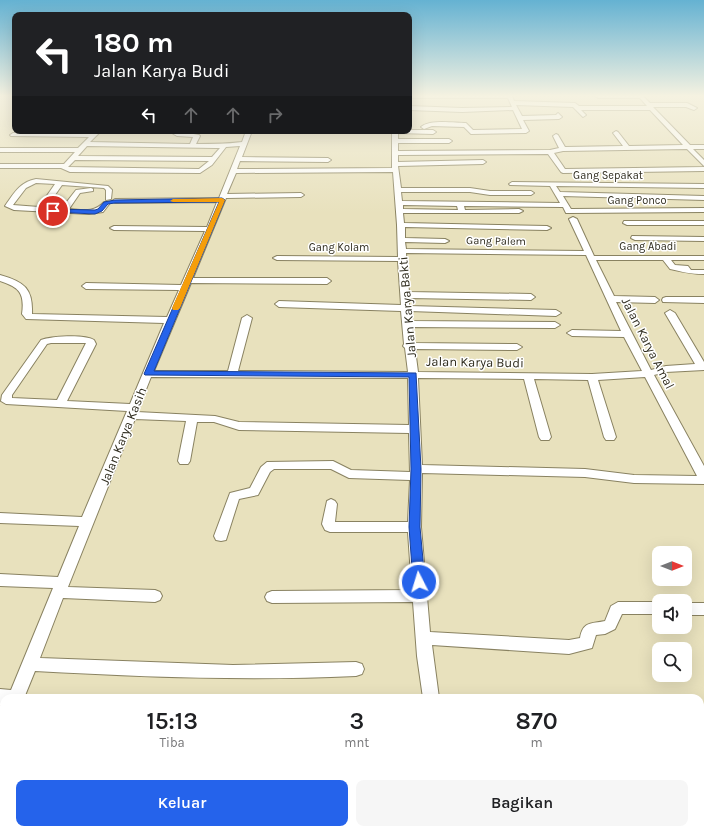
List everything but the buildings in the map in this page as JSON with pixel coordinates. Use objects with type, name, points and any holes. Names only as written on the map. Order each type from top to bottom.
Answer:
[{"type":"street","points":[[3,142],[12,135]]},
{"type":"street","points":[[0,166],[64,166],[93,135]]},
{"type":"street","points":[[186,135],[197,136],[192,145]]},
{"type":"street","name":"Jalan Karya Kasih","points":[[17,694],[170,320],[223,198],[247,135]]},
{"type":"street","points":[[395,140],[425,135]]},
{"type":"street","points":[[617,135],[627,148]]},
{"type":"street","points":[[676,135],[703,162]]},
{"type":"street","points":[[556,136],[563,149]]},
{"type":"street","points":[[395,140],[442,153],[550,152],[563,149],[704,147]]},
{"type":"street","points":[[395,140],[449,141]]},
{"type":"street","name":"Jalan Karya Bakti","points":[[395,140],[406,324],[413,375],[416,472],[414,527],[430,694]]},
{"type":"street","points":[[440,141],[442,153]]},
{"type":"street","points":[[85,144],[243,145]]},
{"type":"street","points":[[64,166],[64,169],[70,170],[198,171],[206,168],[224,146]]},
{"type":"street","points":[[0,151],[79,151]]},
{"type":"street","points":[[550,152],[562,170]]},
{"type":"street","points":[[72,158],[212,159]]},
{"type":"street","points":[[239,159],[328,160]]},
{"type":"street","points":[[234,171],[396,167],[483,162]]},
{"type":"street","points":[[562,170],[703,162]]},
{"type":"street","points":[[562,170],[704,169]]},
{"type":"street","points":[[110,201],[109,190],[106,187],[99,185],[60,184],[42,181],[26,183],[9,206],[11,208],[95,212],[100,210],[110,201],[300,195]]},
{"type":"street","points":[[41,210],[60,184]]},
{"type":"street","name":"Gang Sepakat","points":[[512,184],[704,186]]},
{"type":"street","name":"Jalan Karya Amal","points":[[552,185],[571,215],[627,334],[704,477]]},
{"type":"street","points":[[64,211],[79,191],[109,190]]},
{"type":"street","points":[[398,190],[470,190],[490,193],[532,193]]},
{"type":"street","points":[[559,194],[704,198]]},
{"type":"street","points":[[460,204],[462,212]]},
{"type":"street","points":[[400,207],[460,204],[565,205]]},
{"type":"street","points":[[400,207],[462,212],[520,211]]},
{"type":"street","name":"Gang Ponco","points":[[571,215],[704,210]]},
{"type":"street","points":[[628,223],[704,223]]},
{"type":"street","points":[[401,225],[547,228]]},
{"type":"street","points":[[114,228],[210,229]]},
{"type":"street","points":[[635,238],[704,239]]},
{"type":"street","points":[[365,265],[445,241]]},
{"type":"street","name":"Gang Palem","points":[[402,254],[590,256]]},
{"type":"street","name":"Gang Kolam","points":[[277,258],[402,254]]},
{"type":"street","name":"Gang Abadi","points":[[590,256],[704,258]]},
{"type":"street","points":[[664,257],[675,268],[684,268],[690,272],[704,272]]},
{"type":"street","points":[[0,278],[18,284],[23,288],[29,304],[27,314],[30,317],[170,320]]},
{"type":"street","points":[[86,286],[248,282],[264,279],[327,281]]},
{"type":"street","points":[[405,295],[531,297]]},
{"type":"street","points":[[610,299],[655,300]]},
{"type":"street","points":[[666,300],[704,300]]},
{"type":"street","points":[[279,304],[556,313]]},
{"type":"street","points":[[670,313],[703,367]]},
{"type":"street","points":[[232,374],[247,318]]},
{"type":"street","points":[[406,324],[555,325]]},
{"type":"street","points":[[572,333],[627,334]]},
{"type":"street","points":[[60,404],[90,347],[90,341],[50,340],[44,342],[5,399],[6,401],[60,404],[219,420],[239,426],[414,429]]},
{"type":"street","points":[[408,346],[517,347]]},
{"type":"street","name":"Jalan Karya Budi","points":[[148,374],[592,377],[648,374],[666,369],[703,367]]},
{"type":"street","points":[[528,376],[545,437]]},
{"type":"street","points":[[592,377],[610,437]]},
{"type":"street","points":[[184,462],[192,418]]},
{"type":"street","points":[[221,536],[234,496],[254,492],[265,470],[271,465],[333,465],[349,474],[416,472],[585,473],[634,479],[704,480]]},
{"type":"street","points":[[331,504],[328,524],[330,526],[414,527]]},
{"type":"street","points":[[0,518],[88,522]]},
{"type":"street","points":[[0,580],[60,588],[155,596]]},
{"type":"street","points":[[272,597],[421,596]]},
{"type":"street","points":[[424,638],[569,647],[587,643],[589,631],[592,628],[605,627],[611,623],[614,612],[618,608],[652,608]]},
{"type":"street","points":[[692,608],[704,609]]},
{"type":"street","points":[[30,664],[138,670],[303,671],[356,669]]},
{"type":"slow traffic","points":[[173,201],[222,200],[176,308]]},
{"type":"route","points":[[53,211],[95,212],[102,209],[106,203],[112,203],[115,201],[222,200],[148,374],[413,375],[416,469],[414,527],[419,582]]}]
